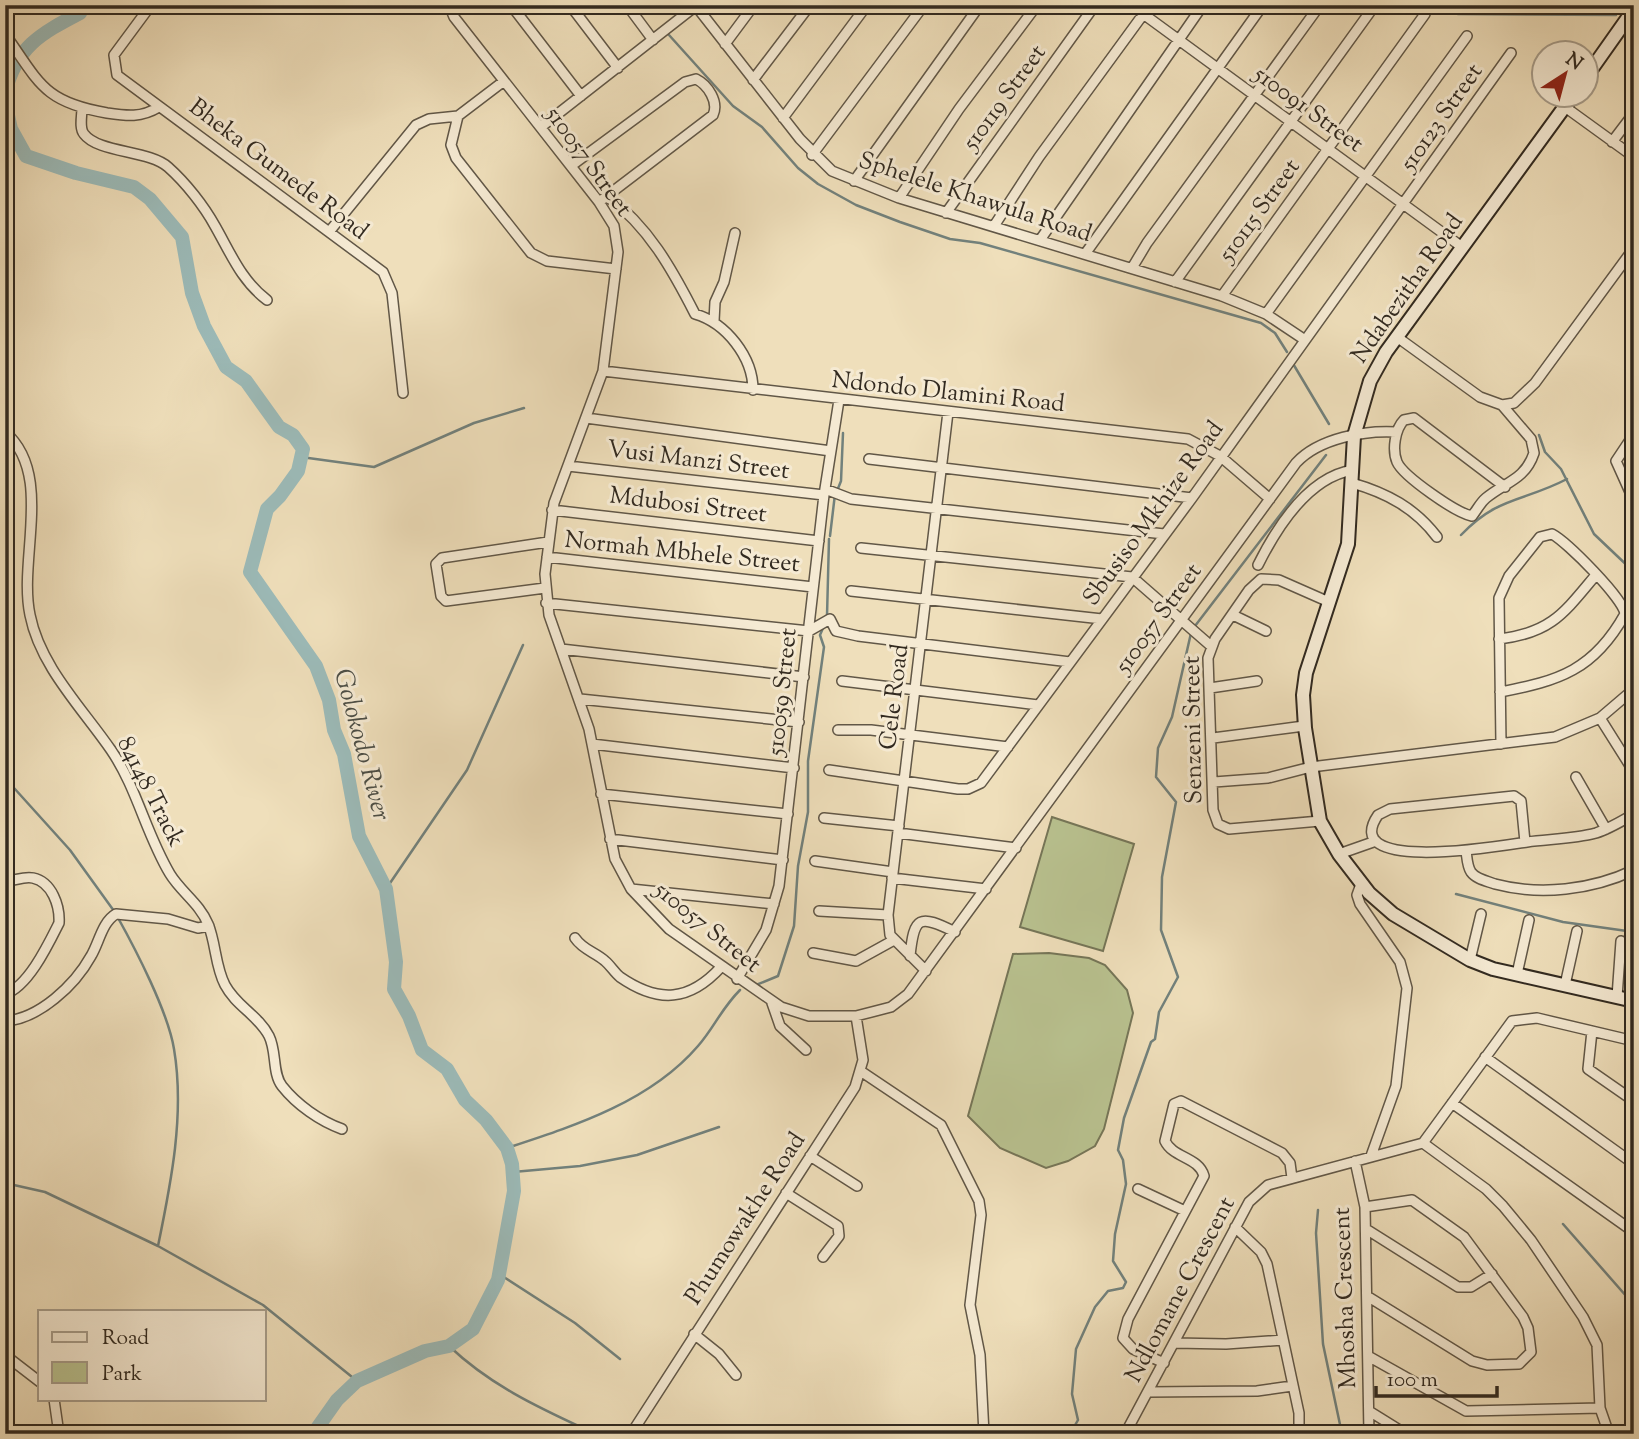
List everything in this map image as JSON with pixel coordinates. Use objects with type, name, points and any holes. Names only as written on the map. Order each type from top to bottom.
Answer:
[{"type":"street","name":"Bheka Gumede Road","points":[[151,5],[118,48],[114,68],[117,75],[388,278],[404,393]]},
{"type":"street","name":"510057 Street","points":[[449,5],[454,18],[571,166],[603,199],[617,234],[616,269],[603,372],[552,510],[545,588],[546,603],[580,698],[593,744],[610,839],[620,871],[631,889],[669,929],[772,1003],[809,1016],[856,1016],[875,1012],[900,1001],[955,932],[1270,499],[1307,453],[1373,431],[1397,432],[1404,420],[1410,418],[1419,421],[1505,487]]},
{"type":"street","points":[[511,5],[581,96]]},
{"type":"street","points":[[570,5],[618,68]]},
{"type":"street","points":[[627,5],[653,40]]},
{"type":"street","points":[[725,44],[754,5]]},
{"type":"street","points":[[753,80],[810,5]]},
{"type":"street","points":[[783,118],[867,5]]},
{"type":"street","points":[[813,155],[924,5]]},
{"type":"street","points":[[854,181],[980,5]]},
{"type":"street","points":[[900,198],[959,110],[1037,5]]},
{"type":"street","name":"510119 Street","points":[[946,213],[1095,5]]},
{"type":"street","name":"510091 Street","points":[[1131,5],[1462,247]]},
{"type":"street","points":[[994,226],[1025,176],[1150,5]]},
{"type":"street","points":[[1040,240],[1203,5]]},
{"type":"street","points":[[1085,254],[1263,5]]},
{"type":"street","points":[[1132,268],[1320,5]]},
{"type":"street","points":[[1175,282],[1375,5]]},
{"type":"street","points":[[541,127],[692,7]]},
{"type":"street","name":"Sphelele Khawula Road","points":[[692,7],[725,44],[813,155],[832,171],[946,213],[1222,296],[1266,314],[1304,340]]},
{"type":"street","points":[[1600,58],[1634,9]]},
{"type":"street","name":"510115 Street","points":[[1222,296],[1425,14]]},
{"type":"street","points":[[5,34],[53,96],[69,105],[133,116],[159,107]]},
{"type":"street","name":"510123 Street","points":[[1266,314],[1467,36]]},
{"type":"street","name":"510123 Street","points":[[1405,205],[1511,53]]},
{"type":"street","points":[[571,166],[685,82],[701,80],[715,104],[715,112],[603,199],[641,225],[681,285],[694,312],[714,321],[748,362],[753,372],[753,390]]},
{"type":"street","points":[[329,232],[416,125],[429,119],[458,116],[504,81]]},
{"type":"street","points":[[82,108],[82,130],[87,137],[125,152],[154,158],[172,171],[210,216],[240,273],[267,300]]},
{"type":"street","name":"Ndabezitha Road","points":[[1564,108],[1397,337],[1370,381],[1354,436],[1348,544],[1306,673],[1303,695],[1304,726],[1320,821],[1361,884],[1393,914],[1470,960],[1517,974],[1634,1001]]},
{"type":"street","points":[[1566,108],[1634,157]]},
{"type":"street","points":[[1612,142],[1634,113]]},
{"type":"street","points":[[458,116],[451,145],[456,158],[531,253],[547,261],[616,269]]},
{"type":"street","name":"Sbusiso Mkhize Road","points":[[905,779],[958,789],[974,787],[987,776],[1405,205]]},
{"type":"street","points":[[714,321],[714,307],[724,282],[735,233]]},
{"type":"street","points":[[1397,337],[1480,397],[1502,405],[1514,403],[1526,394],[1634,248]]},
{"type":"street","name":"Ndondo Dlamini Road","points":[[603,372],[1188,439],[1220,456],[1270,499]]},
{"type":"street","name":"510059 Street","points":[[737,979],[766,930],[783,859],[813,587],[839,400]]},
{"type":"street","points":[[1397,432],[1396,456],[1401,468],[1445,502],[1468,515],[1474,514],[1487,497],[1522,475],[1531,460],[1534,448],[1531,439],[1502,405]]},
{"type":"street","name":"Cele Road","points":[[894,940],[889,932],[888,915],[948,412]]},
{"type":"street","points":[[586,418],[831,451]]},
{"type":"street","name":"84148 Track","points":[[5,432],[20,448],[28,470],[30,542],[26,592],[35,634],[58,676],[122,767],[164,862],[209,926],[222,979],[236,1003],[256,1018],[270,1037],[280,1084],[317,1117],[342,1129]]},
{"type":"street","points":[[1634,434],[1616,461],[1634,501]]},
{"type":"street","points":[[869,460],[942,466],[1192,498]]},
{"type":"street","name":"Vusi Manzi Street","points":[[568,466],[825,492],[850,499],[1164,534]]},
{"type":"street","points":[[1258,565],[1278,527],[1314,486],[1331,475],[1353,477],[1402,504],[1423,520],[1437,537]]},
{"type":"street","name":"Mdubosi Street","points":[[552,510],[819,541]]},
{"type":"street","points":[[1500,692],[1552,681],[1573,673],[1617,627],[1625,610],[1564,541],[1552,534],[1544,534],[1516,566],[1501,592],[1498,606],[1500,692],[1502,744]]},
{"type":"street","points":[[545,588],[446,601],[441,596],[436,564],[443,558],[548,542]]},
{"type":"street","points":[[862,548],[1132,577],[1211,646]]},
{"type":"street","name":"Normah Mbhele Street","points":[[547,557],[813,587]]},
{"type":"street","points":[[1499,639],[1535,633],[1556,621],[1595,576]]},
{"type":"street","name":"Senzeni Street","points":[[1320,821],[1224,828],[1218,824],[1213,810],[1213,738],[1208,667],[1211,646],[1255,583],[1266,578],[1279,580],[1329,602]]},
{"type":"street","points":[[851,590],[1102,619]]},
{"type":"street","points":[[546,603],[809,631],[830,619],[836,631],[1070,662]]},
{"type":"street","points":[[1233,615],[1266,631]]},
{"type":"street","points":[[561,649],[804,677]]},
{"type":"street","points":[[842,681],[1038,705]]},
{"type":"street","points":[[1210,688],[1256,681]]},
{"type":"street","points":[[1214,782],[1268,778],[1311,767],[1555,737],[1600,718],[1634,689]]},
{"type":"street","points":[[580,698],[799,722]]},
{"type":"street","points":[[1600,718],[1631,759],[1634,772]]},
{"type":"street","points":[[1213,738],[1304,726]]},
{"type":"street","points":[[838,730],[910,735],[1008,747]]},
{"type":"street","points":[[593,744],[794,768]]},
{"type":"street","points":[[829,770],[905,779]]},
{"type":"street","points":[[1576,777],[1606,829]]},
{"type":"street","points":[[601,794],[788,814]]},
{"type":"street","points":[[1376,841],[1372,828],[1383,811],[1514,796],[1521,801],[1525,842]]},
{"type":"street","points":[[1339,854],[1376,841],[1421,853],[1466,851],[1591,834],[1634,814]]},
{"type":"street","points":[[824,818],[1016,848]]},
{"type":"street","points":[[610,839],[783,859]]},
{"type":"street","points":[[1466,851],[1469,867],[1475,876],[1521,889],[1552,890],[1606,882],[1634,870]]},
{"type":"street","points":[[815,861],[986,890]]},
{"type":"street","points":[[5,881],[26,878],[41,881],[54,897],[60,914],[55,932],[27,980],[19,989],[5,994]]},
{"type":"street","points":[[1361,884],[1357,899],[1400,962],[1407,988],[1396,1086],[1371,1156]]},
{"type":"street","points":[[631,889],[774,904]]},
{"type":"street","points":[[819,911],[888,915]]},
{"type":"street","points":[[5,1021],[33,1014],[61,992],[89,960],[112,915],[121,913],[182,921],[198,928],[209,926]]},
{"type":"street","points":[[1470,960],[1481,914]]},
{"type":"street","points":[[910,956],[914,929],[919,922],[926,920],[955,932]]},
{"type":"street","points":[[1517,974],[1529,920]]},
{"type":"street","points":[[1565,985],[1577,931]]},
{"type":"street","points":[[575,938],[580,946],[603,959],[621,978],[665,994],[682,994],[699,989],[721,967]]},
{"type":"street","points":[[813,953],[856,961],[894,940],[926,971]]},
{"type":"street","points":[[1617,997],[1621,941]]},
{"type":"street","points":[[772,1003],[780,1026],[806,1050]]},
{"type":"street","points":[[856,1016],[862,1072],[941,1125],[979,1200],[981,1215],[970,1305],[980,1356],[984,1434]]},
{"type":"street","points":[[1609,1434],[1600,1408],[1597,1345],[1576,1306],[1531,1240],[1503,1206],[1486,1189],[1423,1143],[1508,1025],[1520,1018],[1537,1017],[1634,1041]]},
{"type":"street","points":[[1592,1031],[1588,1069],[1634,1101]]},
{"type":"street","points":[[1485,1057],[1634,1164]]},
{"type":"street","name":"Phumowakhe Road","points":[[631,1434],[862,1072]]},
{"type":"street","points":[[1164,1363],[1128,1346],[1123,1333],[1204,1176],[1197,1164],[1170,1149],[1165,1141],[1166,1129],[1178,1100],[1282,1153],[1290,1163],[1292,1178]]},
{"type":"street","points":[[1452,1103],[1634,1232]]},
{"type":"street","name":"Ndlomane Crescent","points":[[1125,1434],[1235,1227],[1259,1190],[1292,1178],[1423,1143]]},
{"type":"street","points":[[810,1156],[857,1186]]},
{"type":"street","name":"Mhosha Crescent","points":[[1355,1161],[1365,1207],[1369,1434]]},
{"type":"street","points":[[1138,1189],[1185,1211]]},
{"type":"street","points":[[786,1193],[838,1226],[839,1236],[823,1257]]},
{"type":"street","points":[[1365,1207],[1408,1199],[1417,1202],[1464,1237],[1528,1328],[1531,1352],[1527,1359],[1519,1364],[1487,1365],[1472,1361],[1367,1296]]},
{"type":"street","points":[[1235,1227],[1264,1257],[1300,1422],[1292,1434]]},
{"type":"street","points":[[1366,1229],[1451,1285],[1471,1287],[1492,1274]]},
{"type":"street","points":[[694,1334],[719,1354],[736,1375]]},
{"type":"street","points":[[1175,1343],[1226,1344],[1283,1340]]},
{"type":"street","points":[[5,1355],[38,1380]]},
{"type":"street","points":[[1368,1356],[1466,1411],[1600,1408]]},
{"type":"street","points":[[1148,1392],[1257,1391],[1292,1386]]},
{"type":"street","points":[[54,1400],[59,1434]]},
{"type":"street","points":[[1369,1410],[1406,1434]]},
{"type":"green space","points":[[1052,817],[1134,844],[1103,951],[1020,927]]},
{"type":"green space","points":[[1049,953],[1089,958],[1105,965],[1127,990],[1133,1013],[1104,1129],[1095,1146],[1068,1161],[1046,1168],[1000,1148],[968,1116],[1013,954]]},
{"type":"waterway","name":"Golokodo River","points":[[5,93],[23,53],[42,35],[80,13],[84,5]]},
{"type":"waterway","points":[[1447,5],[1458,14],[1616,15]]},
{"type":"waterway","points":[[669,35],[733,106],[762,127],[798,168],[818,184],[856,205],[950,239],[980,243],[1261,323],[1275,333],[1287,352]]},
{"type":"waterway","name":"Golokodo River","points":[[5,102],[11,129],[26,156],[76,173],[134,187],[150,199],[182,237],[192,293],[204,326],[226,367],[246,381],[279,427],[293,435],[303,449],[298,471],[267,509],[250,572],[316,666],[329,700],[334,730],[344,754],[359,836],[386,889],[396,962],[394,989],[409,1016],[422,1050],[447,1069],[465,1100],[486,1120],[507,1148],[512,1164],[514,1191],[498,1280],[473,1329],[449,1346],[425,1351],[357,1381],[337,1400],[313,1434]]},
{"type":"waterway","points":[[1292,362],[1329,424]]},
{"type":"waterway","points":[[301,457],[374,467],[474,423],[524,408]]},
{"type":"waterway","points":[[837,491],[841,481],[843,433]]},
{"type":"waterway","points":[[1539,435],[1545,452],[1561,469],[1594,534],[1634,572]]},
{"type":"waterway","points":[[1195,626],[1326,455]]},
{"type":"waterway","points":[[1461,535],[1474,522],[1499,506],[1567,479]]},
{"type":"waterway","points":[[830,536],[835,494]]},
{"type":"waterway","points":[[827,616],[829,539]]},
{"type":"waterway","points":[[756,985],[778,976],[794,926],[798,866],[808,812],[808,761],[824,647],[820,635],[823,628]]},
{"type":"waterway","points":[[1070,1434],[1078,1420],[1072,1394],[1076,1349],[1095,1307],[1108,1291],[1123,1288],[1126,1282],[1113,1261],[1115,1234],[1126,1184],[1123,1160],[1118,1150],[1124,1118],[1151,1042],[1155,1039],[1159,1012],[1178,977],[1161,930],[1162,877],[1176,802],[1156,777],[1158,748],[1172,717],[1191,633]]},
{"type":"waterway","points":[[386,889],[467,770],[523,645]]},
{"type":"waterway","points":[[5,778],[70,850],[114,911]]},
{"type":"waterway","points":[[1456,894],[1563,922],[1634,932]]},
{"type":"waterway","points":[[117,916],[158,1000],[174,1049],[178,1098],[175,1148],[158,1246]]},
{"type":"waterway","points":[[507,1148],[610,1110],[657,1082],[679,1066],[698,1046],[740,990]]},
{"type":"waterway","points":[[513,1172],[580,1166],[637,1155],[719,1127]]},
{"type":"waterway","points":[[5,1183],[45,1192],[158,1246],[263,1305],[357,1381]]},
{"type":"waterway","points":[[1318,1210],[1316,1233],[1323,1344],[1342,1434]]},
{"type":"waterway","points":[[1563,1224],[1634,1305]]},
{"type":"waterway","points":[[499,1274],[575,1323],[620,1359]]},
{"type":"waterway","points":[[449,1346],[496,1383],[585,1429]]}]
